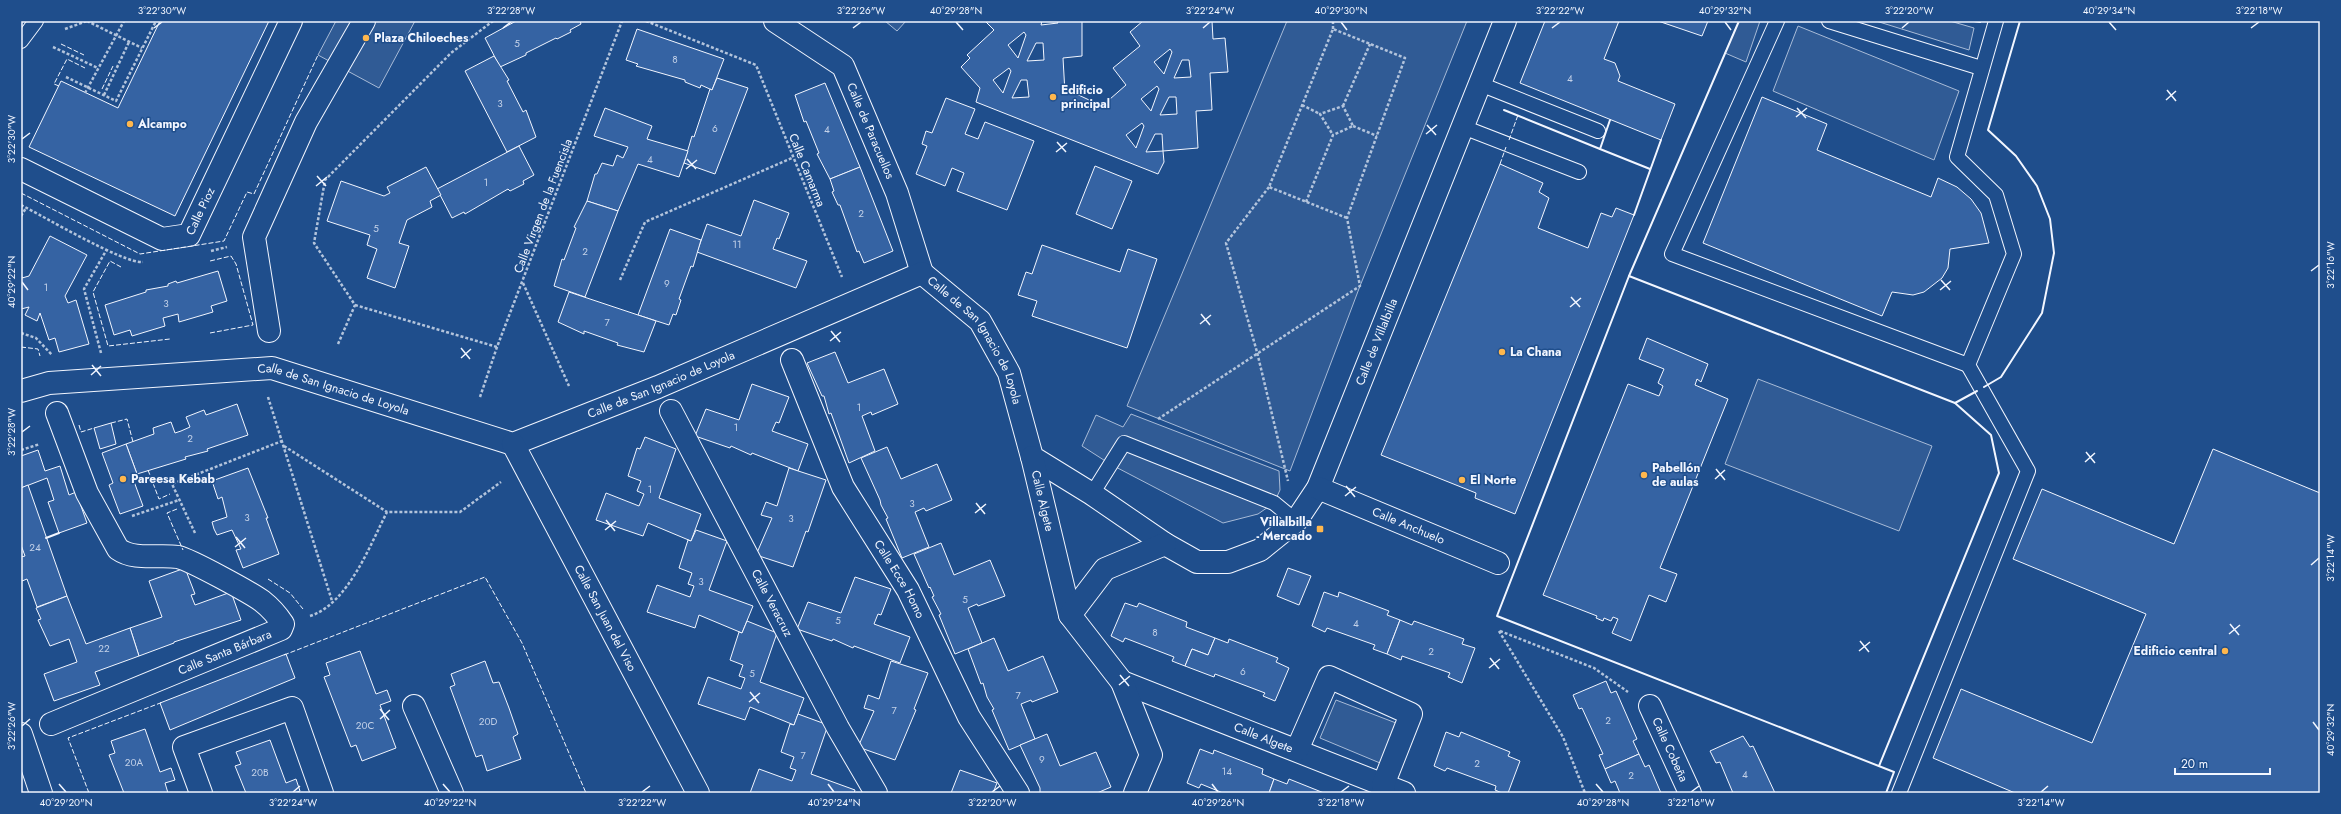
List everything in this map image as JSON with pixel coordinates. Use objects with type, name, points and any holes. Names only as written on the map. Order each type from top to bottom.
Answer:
[{"type":"street","name":"Calle Pioz","points":[[21,169],[162,239],[189,235],[290,21]]},
{"type":"street","points":[[269,331],[254,237],[306,122],[364,21]]},
{"type":"street","name":"Calle de Paracuellos","points":[[775,21],[843,66],[896,193],[922,273]]},
{"type":"street","name":"Calle de Villalbilla","points":[[1165,544],[1197,562],[1228,562],[1260,550],[1296,521],[1318,488],[1505,21]]},
{"type":"street","name":"Calle de San Ignacio de Loyola","points":[[21,391],[49,383],[272,368],[514,444],[658,386],[922,273],[980,321],[1009,373],[1032,456]]},
{"type":"street","name":"Calle Ecce Homo","points":[[792,360],[843,487],[908,590],[969,717],[1018,793]]},
{"type":"street","points":[[21,380],[49,383]]},
{"type":"street","name":"Calle Veracruz","points":[[671,411],[831,714],[876,793]]},
{"type":"street","name":"Calle Santa Bárbara","points":[[51,724],[281,629],[283,624],[277,615],[261,600],[189,561],[173,557],[126,555],[118,549],[87,493],[57,413]]},
{"type":"street","name":"Calle San Juan del Viso","points":[[514,444],[698,793]]},
{"type":"street","points":[[1032,456],[1092,494],[1165,544]]},
{"type":"street","name":"Calle Algete","points":[[1032,456],[1070,615],[1122,682],[1151,756],[1135,793]]},
{"type":"street","name":"Calle Anchuelo","points":[[1318,488],[1498,563]]},
{"type":"street","points":[[1070,615],[1105,569],[1165,544]]},
{"type":"street","points":[[1297,750],[1329,678],[1411,714],[1383,789]]},
{"type":"street","name":"Calle Algete","points":[[1122,682],[1297,750],[1383,789],[1404,793]]},
{"type":"street","points":[[414,706],[452,793]]},
{"type":"street","name":"Calle Cobeña","points":[[1650,706],[1690,793]]},
{"type":"street","points":[[201,793],[184,747],[292,708],[322,793]]},
{"type":"street","points":[[21,734],[42,793]]},
{"type":"lane","points":[[21,41],[36,21]]},
{"type":"lane","points":[[1777,21],[1672,254],[1968,365],[2028,471],[1899,793]]},
{"type":"lane","points":[[1829,21],[1981,68]]},
{"type":"lane","points":[[1968,365],[2014,254],[1996,195],[1957,157],[1981,68],[1996,21]]},
{"type":"lane","points":[[1480,84],[1598,131]]},
{"type":"lane","points":[[1463,127],[1579,172]]},
{"type":"lane","points":[[1092,494],[1124,443],[1274,503],[1296,521]]},
{"type":"path","points":[[65,29],[87,21],[142,48]]},
{"type":"path","points":[[85,93],[124,21]]},
{"type":"path","points":[[66,78],[116,101],[156,21]]},
{"type":"path","points":[[493,21],[450,53],[325,180],[314,243],[355,305],[497,347]]},
{"type":"path","name":"Calle Virgen de la Fuencisla","points":[[480,397],[497,347],[523,283],[622,21]]},
{"type":"path","name":"Calle Camarma","points":[[646,21],[756,65],[792,158],[844,281]]},
{"type":"path","points":[[1289,484],[1257,352],[1226,243],[1269,187],[1333,29],[1333,21]]},
{"type":"path","points":[[1158,419],[1257,352],[1360,286],[1347,218],[1405,58],[1333,29]]},
{"type":"path","points":[[104,95],[128,42]]},
{"type":"path","points":[[1320,114],[1343,106],[1370,44]]},
{"type":"path","points":[[53,47],[98,68]]},
{"type":"path","points":[[1302,106],[1320,114],[1333,135]]},
{"type":"path","points":[[1343,106],[1353,126],[1377,136]]},
{"type":"path","points":[[1306,202],[1333,135],[1353,126]]},
{"type":"path","points":[[620,280],[645,222],[792,158]]},
{"type":"path","points":[[1269,187],[1347,218]]},
{"type":"path","points":[[21,205],[123,257]]},
{"type":"path","points":[[21,216],[26,208]]},
{"type":"path","points":[[102,356],[84,289],[107,249]]},
{"type":"path","points":[[209,252],[222,250]]},
{"type":"path","points":[[523,283],[569,386]]},
{"type":"path","points":[[338,344],[355,305]]},
{"type":"path","points":[[21,333],[36,338],[55,359]]},
{"type":"path","points":[[267,392],[332,601]]},
{"type":"path","points":[[196,535],[172,484],[282,441]]},
{"type":"path","points":[[21,450],[42,443]]},
{"type":"path","points":[[283,446],[387,512],[460,512],[502,481]]},
{"type":"path","points":[[161,507],[179,500]]},
{"type":"path","points":[[283,624],[312,616],[332,601],[351,583],[387,512]]},
{"type":"path","points":[[1585,793],[1563,738],[1499,631],[1594,668],[1650,706]]},
{"type":"shaded area","name":"Plaza Chiloeches","points":[[336,21],[415,21],[379,88],[318,55]]},
{"type":"shaded area","points":[[885,21],[906,21],[897,31]]},
{"type":"shaded area","points":[[1287,21],[1467,21],[1360,286],[1290,471],[1127,406]]},
{"type":"shaded area","points":[[1739,21],[1760,21],[1746,62],[1725,53]]},
{"type":"shaded area","points":[[1876,21],[1950,21],[1974,28],[1969,50]]},
{"type":"shaded area","points":[[1798,26],[1959,91],[1934,160],[1773,91]]},
{"type":"shaded area","points":[[1758,379],[1932,446],[1899,531],[1725,464]]},
{"type":"shaded area","points":[[1131,414],[1279,471],[1280,490],[1274,503],[1258,514],[1223,523],[1110,464],[1082,446],[1096,415],[1123,427]]},
{"type":"shaded area","points":[[1336,700],[1396,723],[1380,763],[1320,738]]},
{"type":"building","name":"Alcampo","points":[[160,21],[269,21],[175,216],[29,147],[61,81],[118,108]]},
{"type":"building","points":[[516,21],[580,21],[581,24],[570,30],[571,32],[557,39],[556,38],[526,53],[526,55],[500,67],[485,38]]},
{"type":"building","name":"Edificio principal","points":[[985,21],[1042,21],[1041,25],[1058,23],[1057,21],[1082,21],[1082,56],[1063,58],[1065,93],[1072,92],[1102,106],[1126,85],[1113,68],[1140,46],[1130,32],[1143,21],[1212,21],[1213,39],[1225,38],[1228,72],[1210,73],[1212,110],[1196,111],[1198,148],[1163,151],[1164,162],[1158,174],[976,102],[980,88],[961,67],[970,58],[967,55],[994,30]],"holes":[[[1024,32],[1026,35],[1018,58],[1008,45]],[[1036,43],[1043,43],[1044,60],[1027,61]],[[1170,49],[1172,52],[1164,74],[1154,62]],[[1182,60],[1189,60],[1191,77],[1174,78]],[[1009,68],[1011,71],[1003,93],[993,80]],[[1021,80],[1027,80],[1029,97],[1012,98]],[[1157,86],[1159,89],[1151,111],[1141,99]],[[1169,97],[1176,97],[1177,114],[1160,115]],[[1142,123],[1144,126],[1136,148],[1126,135]],[[1155,134],[1162,134],[1163,151],[1146,152]]]},
{"type":"building","points":[[1545,21],[1619,21],[1604,59],[1615,63],[1620,76],[1618,81],[1675,104],[1661,140],[1520,83]]},
{"type":"building","points":[[1658,21],[1708,21],[1702,36]]},
{"type":"building","points":[[637,29],[724,59],[712,90],[701,85],[700,88],[685,82],[685,80],[636,66],[638,64],[626,60]]},
{"type":"building","points":[[494,56],[509,80],[507,81],[523,112],[526,110],[536,137],[507,152],[465,71]]},
{"type":"building","points":[[717,78],[748,88],[715,174],[684,163],[692,136],[694,137],[710,89],[712,90]]},
{"type":"building","points":[[825,83],[860,167],[830,179],[817,154],[819,153],[806,121],[804,122],[795,95]]},
{"type":"building","points":[[1762,97],[1827,124],[1817,150],[1931,197],[1938,178],[1957,187],[1971,199],[1981,213],[1989,243],[1950,249],[1948,268],[1942,278],[1924,292],[1913,295],[1892,292],[1882,316],[1703,243]]},
{"type":"building","points":[[946,98],[975,109],[965,134],[978,139],[985,122],[1034,141],[1007,210],[957,191],[964,173],[952,168],[945,186],[916,174],[927,146],[922,144],[926,131],[932,133]]},
{"type":"building","points":[[605,108],[652,126],[647,139],[688,151],[679,177],[638,164],[618,211],[587,201],[595,174],[597,174],[602,163],[613,166],[617,155],[623,158],[628,147],[594,136]]},
{"type":"building","points":[[519,146],[534,175],[523,181],[524,184],[510,191],[508,189],[465,214],[464,212],[452,218],[437,189]]},
{"type":"building","name":"La Chana","points":[[1500,164],[1543,183],[1539,192],[1549,198],[1538,228],[1588,248],[1601,213],[1612,217],[1616,208],[1634,215],[1515,514],[1475,498],[1476,493],[1381,455]]},
{"type":"building","points":[[1095,166],[1132,181],[1112,229],[1076,214]]},
{"type":"building","points":[[426,167],[441,195],[430,201],[432,207],[407,220],[399,243],[409,246],[395,288],[367,278],[377,249],[367,245],[370,235],[327,221],[341,181],[384,196],[390,193],[387,187]]},
{"type":"building","points":[[860,167],[893,251],[864,263],[859,251],[857,252],[840,205],[838,205],[832,192],[834,191],[830,179]]},
{"type":"building","points":[[754,200],[789,213],[779,239],[777,238],[773,249],[807,261],[796,288],[697,252],[707,224],[741,236]]},
{"type":"building","points":[[587,201],[618,211],[585,297],[554,286],[562,259],[564,260],[576,228],[574,227]]},
{"type":"building","points":[[670,229],[701,240],[693,267],[691,266],[679,299],[681,300],[676,315],[673,314],[669,325],[638,315]]},
{"type":"building","points":[[50,236],[87,255],[65,296],[68,303],[76,300],[89,344],[59,352],[55,338],[49,340],[40,313],[37,321],[25,315],[29,307],[21,309],[21,273],[22,278],[29,276]]},
{"type":"building","points":[[1042,245],[1120,272],[1128,249],[1157,259],[1127,348],[1032,316],[1037,301],[1018,295],[1026,272],[1032,274]]},
{"type":"building","points":[[218,271],[227,301],[211,306],[213,312],[179,322],[178,314],[163,318],[165,326],[132,336],[130,330],[114,335],[105,305],[146,292],[146,290],[168,286],[168,284],[176,281],[177,283]]},
{"type":"building","points":[[569,292],[656,321],[644,352],[617,345],[618,343],[584,331],[584,334],[558,322]]},
{"type":"building","name":"Pabellón de aulas","points":[[1647,338],[1708,364],[1701,382],[1697,379],[1695,385],[1728,399],[1660,568],[1677,574],[1666,602],[1649,595],[1631,641],[1612,633],[1618,619],[1613,617],[1611,621],[1604,618],[1603,621],[1596,618],[1597,616],[1543,595],[1628,384],[1659,396],[1663,386],[1658,383],[1664,369],[1639,359]]},
{"type":"building","points":[[835,352],[848,383],[884,369],[898,404],[872,415],[871,412],[862,416],[875,451],[849,463],[831,413],[829,414],[824,396],[822,396],[807,363]]},
{"type":"building","points":[[752,384],[789,397],[779,423],[776,422],[772,431],[808,444],[798,471],[752,453],[751,455],[731,446],[730,448],[695,436],[706,409],[739,420]]},
{"type":"building","points":[[237,404],[248,435],[207,449],[208,451],[185,457],[186,459],[137,474],[126,444],[154,434],[153,428],[171,422],[175,433],[181,431],[190,427],[186,417],[204,410],[206,415]]},
{"type":"building","points":[[111,423],[116,444],[100,449],[94,428]]},
{"type":"building","points":[[645,437],[676,449],[659,498],[701,514],[691,541],[648,523],[643,536],[596,520],[606,493],[639,506],[644,494],[637,491],[641,481],[628,476],[637,448],[640,449]]},
{"type":"building","name":"Pareesa Kebab","points":[[126,444],[137,474],[132,476],[143,506],[120,514],[109,485],[113,483],[102,453]]},
{"type":"building","points":[[887,447],[901,479],[937,464],[952,500],[926,511],[924,508],[915,512],[929,547],[902,558],[886,519],[888,518],[861,458]]},
{"type":"building","name":"Edificio central","points":[[2213,449],[2320,493],[2320,793],[2015,793],[1933,758],[1961,689],[2092,743],[2146,614],[2013,559],[2042,489],[2174,544]]},
{"type":"building","points":[[38,450],[45,471],[60,466],[69,495],[76,492],[87,523],[59,533],[48,502],[54,500],[47,478],[21,488],[21,456]]},
{"type":"building","points":[[248,468],[268,518],[266,518],[279,554],[243,568],[236,550],[241,549],[232,530],[217,535],[214,529],[212,522],[227,517],[222,497],[218,499],[212,481]]},
{"type":"building","points":[[789,468],[826,480],[808,532],[806,531],[793,567],[756,555],[772,518],[761,515],[766,502],[777,506]]},
{"type":"building","points":[[28,485],[67,596],[37,607],[27,579],[22,581],[21,578],[21,557],[25,556],[21,545],[21,488]]},
{"type":"building","points":[[696,530],[727,541],[709,590],[753,606],[742,633],[699,615],[695,628],[647,612],[657,585],[690,597],[694,586],[688,584],[692,573],[679,568],[688,540],[691,541]]},
{"type":"building","points":[[941,543],[954,575],[990,560],[1005,596],[968,608],[982,643],[955,654],[939,615],[941,614],[932,597],[934,596],[914,554]]},
{"type":"building","points":[[185,568],[195,594],[191,595],[195,605],[231,592],[241,620],[174,642],[139,656],[130,628],[162,617],[149,581]]},
{"type":"building","points":[[1288,568],[1311,576],[1299,605],[1277,596]]},
{"type":"building","points":[[855,577],[891,589],[881,615],[878,614],[874,624],[910,637],[900,663],[854,646],[853,648],[833,639],[832,641],[797,629],[808,602],[841,613]]},
{"type":"building","points":[[1324,592],[1338,597],[1339,592],[1389,611],[1387,615],[1400,620],[1387,654],[1373,649],[1375,645],[1327,628],[1325,632],[1312,626]]},
{"type":"building","points":[[67,596],[86,644],[130,628],[139,656],[95,672],[100,685],[54,701],[44,674],[77,662],[69,639],[50,646],[38,620],[41,619],[36,608]]},
{"type":"building","points":[[1125,603],[1137,607],[1139,603],[1187,622],[1186,627],[1215,638],[1208,655],[1192,649],[1185,666],[1172,661],[1174,657],[1125,638],[1123,642],[1111,636]]},
{"type":"building","points":[[1400,620],[1412,625],[1414,621],[1464,639],[1462,644],[1475,648],[1462,683],[1448,677],[1450,673],[1402,656],[1401,660],[1387,654]]},
{"type":"building","points":[[747,621],[777,633],[760,682],[804,698],[794,725],[750,707],[745,720],[698,704],[708,677],[741,689],[745,678],[739,676],[743,665],[730,660],[739,632],[742,633]]},
{"type":"building","points":[[994,638],[1008,671],[1043,656],[1058,692],[1032,702],[1031,700],[1021,704],[1035,739],[1009,750],[992,710],[994,709],[987,697],[983,683],[981,684],[968,649]]},
{"type":"building","points":[[1215,638],[1228,643],[1229,639],[1278,658],[1276,662],[1289,668],[1275,701],[1263,696],[1265,693],[1215,674],[1214,677],[1185,666],[1192,649],[1208,655]]},
{"type":"building","points":[[360,651],[376,694],[387,690],[391,701],[380,705],[396,748],[362,761],[356,745],[351,747],[324,677],[330,675],[326,663]]},
{"type":"building","points":[[286,654],[295,678],[170,730],[160,703]]},
{"type":"building","points":[[485,661],[493,683],[499,682],[509,708],[518,734],[513,737],[521,759],[487,771],[482,755],[476,757],[450,687],[455,685],[451,674]]},
{"type":"building","points":[[891,661],[928,673],[914,709],[916,710],[895,760],[858,747],[874,711],[864,708],[868,695],[879,699]]},
{"type":"building","points":[[1606,681],[1611,693],[1616,691],[1637,739],[1633,741],[1639,754],[1605,769],[1599,755],[1603,754],[1582,708],[1579,709],[1573,695]]},
{"type":"building","points":[[798,714],[828,725],[811,774],[855,790],[854,793],[750,793],[759,769],[792,781],[796,770],[790,768],[794,757],[781,752],[790,724],[794,725]]},
{"type":"building","points":[[145,729],[160,772],[171,768],[175,780],[165,783],[168,793],[124,793],[109,755],[115,753],[111,741]]},
{"type":"building","points":[[1446,732],[1459,737],[1461,732],[1510,752],[1508,756],[1520,761],[1508,793],[1502,793],[1495,790],[1496,786],[1447,768],[1445,771],[1434,766]]},
{"type":"building","points":[[1047,734],[1060,766],[1096,752],[1111,787],[1097,793],[1040,793],[1040,788],[1020,745]]},
{"type":"building","points":[[1743,736],[1750,747],[1753,746],[1775,793],[1733,793],[1720,762],[1716,763],[1710,751]]},
{"type":"building","points":[[270,740],[286,783],[296,779],[300,791],[294,793],[246,793],[235,766],[241,764],[236,752]]},
{"type":"building","points":[[1200,749],[1213,754],[1214,750],[1263,769],[1262,774],[1274,779],[1269,793],[1223,793],[1201,784],[1199,788],[1187,783]]},
{"type":"building","points":[[1639,754],[1645,767],[1649,765],[1661,793],[1620,793],[1615,781],[1611,783],[1605,769]]},
{"type":"building","points":[[960,770],[997,783],[993,793],[951,793]]},
{"type":"building","points":[[1274,779],[1287,784],[1289,779],[1324,793],[1269,793]]},
{"type":"fence","points":[[61,44],[84,55]]},
{"type":"fence","points":[[21,193],[140,254],[224,241],[247,192],[254,194],[318,55]]},
{"type":"fence","points":[[59,86],[54,84],[67,59],[85,68]]},
{"type":"fence","points":[[102,89],[113,66]]},
{"type":"fence","points":[[1509,140],[1518,115]]},
{"type":"fence","points":[[1500,164],[1506,147]]},
{"type":"fence","points":[[210,261],[231,256],[236,264],[253,325],[210,333]]},
{"type":"fence","points":[[121,267],[110,261],[93,292],[108,346],[170,339]]},
{"type":"fence","points":[[21,347],[38,349],[40,356]]},
{"type":"fence","points":[[111,423],[127,419],[133,442]]},
{"type":"fence","points":[[79,425],[81,432],[94,428]]},
{"type":"fence","points":[[148,470],[159,499],[170,494]]},
{"type":"fence","points":[[177,509],[167,513],[183,550]]},
{"type":"fence","points":[[284,655],[485,577],[522,643],[586,793]]},
{"type":"fence","points":[[268,579],[290,593],[303,609]]},
{"type":"fence","points":[[89,793],[68,738],[163,702]]},
{"type":"wall","points":[[1629,276],[1739,21]]},
{"type":"wall","points":[[1974,21],[1980,22]]},
{"type":"wall","points":[[1984,387],[2001,377],[2042,313],[2054,253],[2050,219],[2037,186],[2016,156],[1988,130],[2020,21]]},
{"type":"wall","points":[[1504,110],[1600,149],[1610,120]]},
{"type":"wall","points":[[1634,215],[1661,140]]},
{"type":"wall","points":[[1600,149],[1650,169]]},
{"type":"wall","points":[[1886,793],[1894,772],[1497,616],[1629,276],[1955,403],[1977,391]]},
{"type":"wall","points":[[1879,766],[1999,473],[1991,435],[1955,403]]},
{"type":"wall","points":[[46,538],[59,533]]},
{"type":"place","name":"Plaza Chiloeches","points":[[366,38]]},
{"type":"place","name":"Edificio principal","points":[[1053,97]]},
{"type":"place","name":"Alcampo","points":[[130,124]]},
{"type":"place","name":"La Chana","points":[[1502,352]]},
{"type":"place","name":"Pabellón de aulas","points":[[1644,475]]},
{"type":"place","name":"Pareesa Kebab","points":[[123,479]]},
{"type":"place","name":"El Norte","points":[[1462,480]]},
{"type":"place","name":"Villalbilla - Mercado","points":[[1320,529]]},
{"type":"place","name":"Edificio central","points":[[2225,651]]}]
